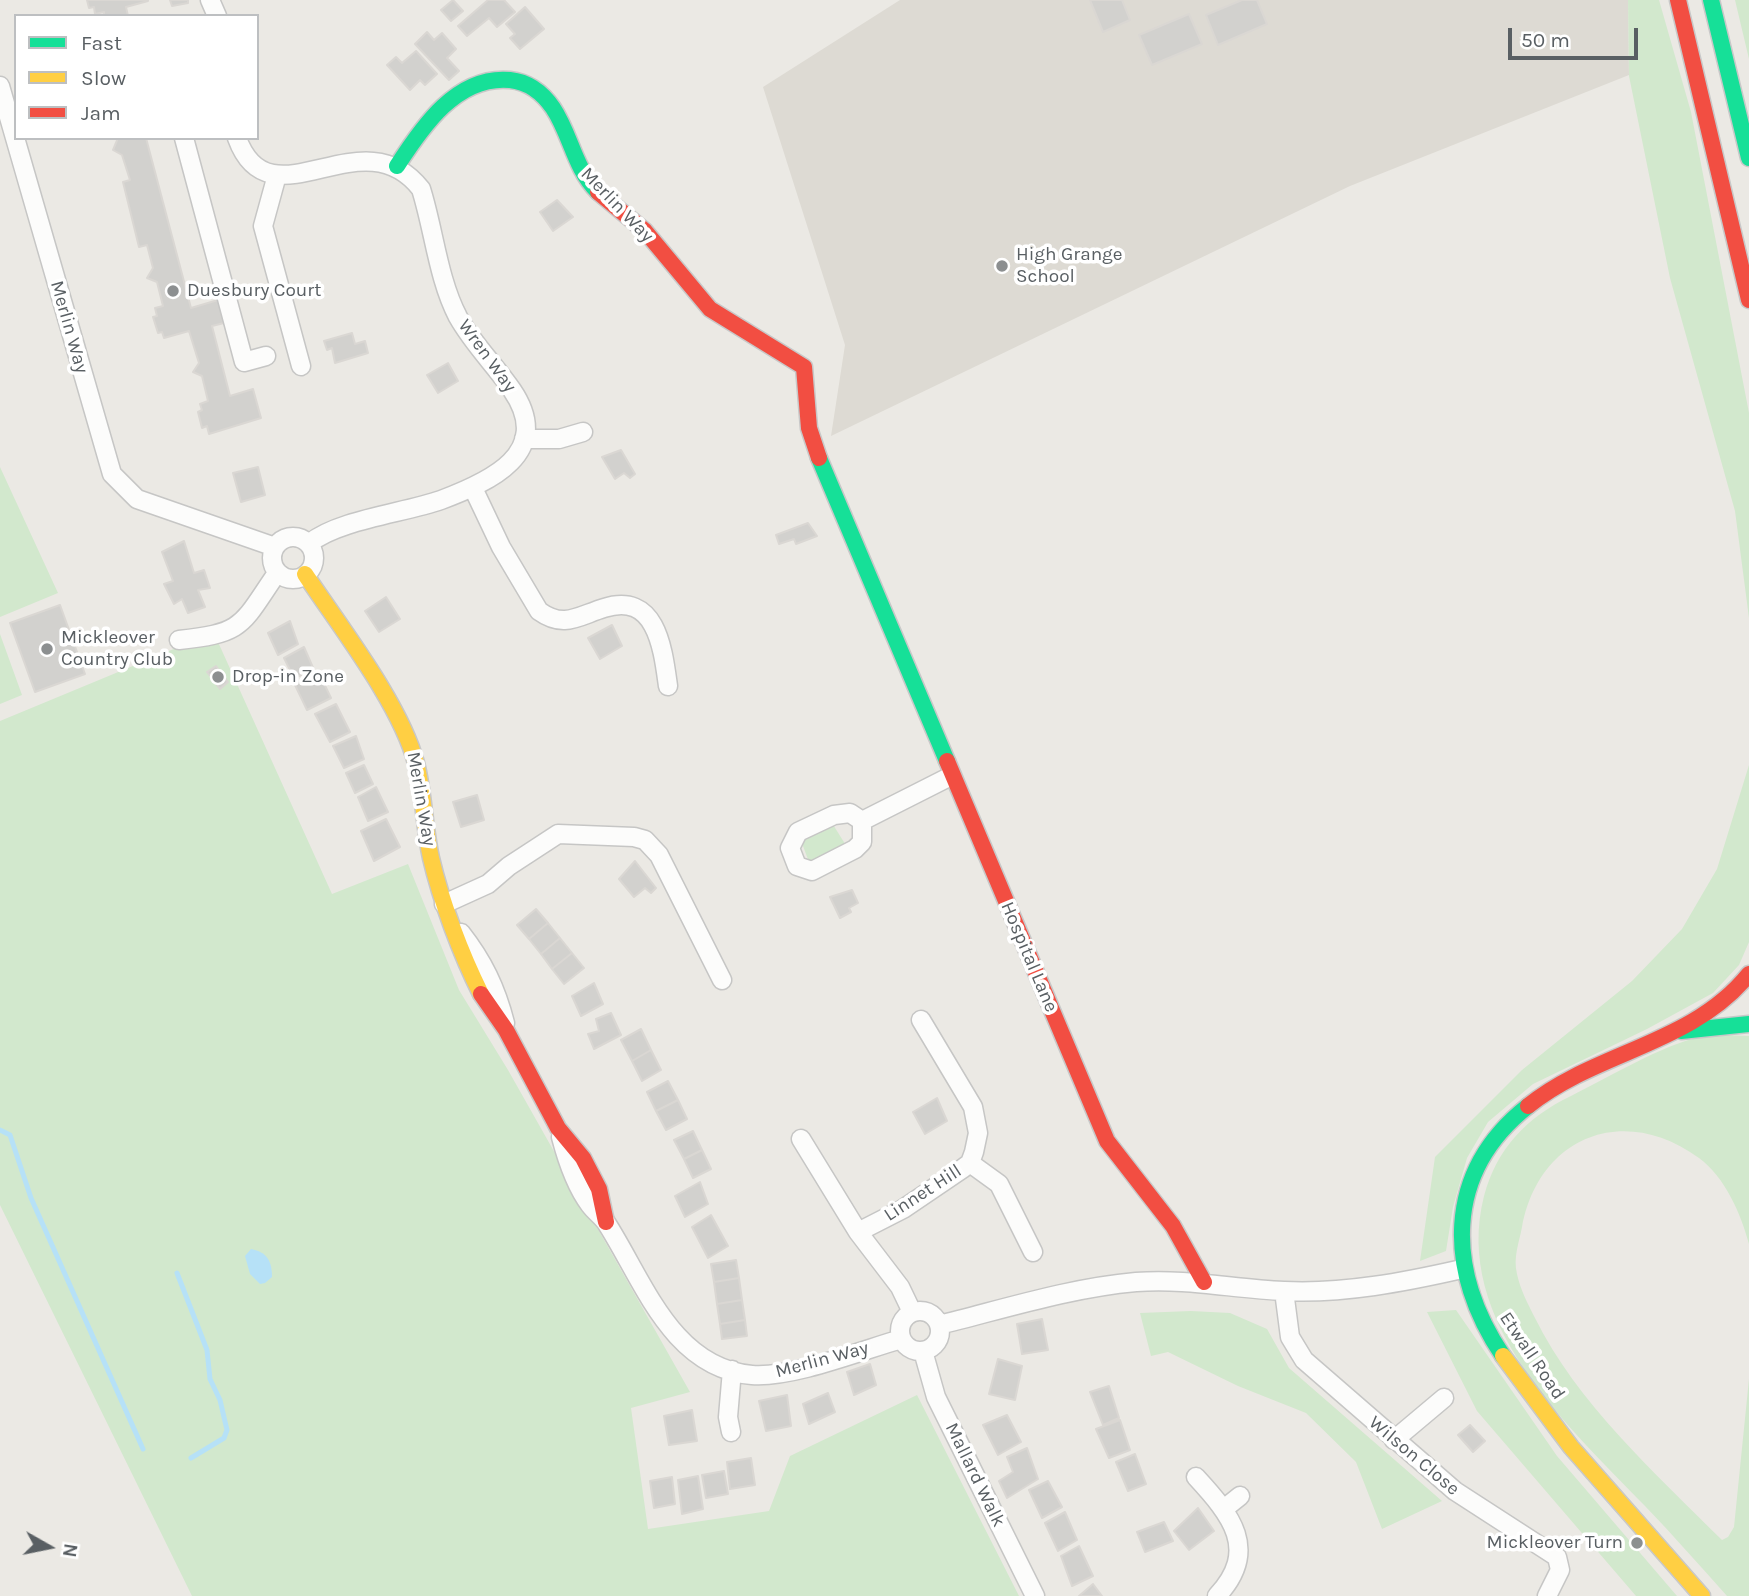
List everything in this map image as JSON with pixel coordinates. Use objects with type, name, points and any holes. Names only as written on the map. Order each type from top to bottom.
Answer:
[{"type":"main road","points":[[1678,0],[1749,300]]},
{"type":"main road","points":[[1711,0],[1749,158]]},
{"type":"main road","name":"Merlin Way","points":[[397,166],[432,117],[463,90],[499,79],[521,82],[533,87],[554,107],[568,146],[589,182],[644,230],[686,286],[722,317],[791,356],[804,367]]},
{"type":"main road","name":"Hospital Lane","points":[[804,367],[809,428],[816,451],[1107,1141],[1130,1174],[1181,1235],[1193,1253],[1204,1283]]},
{"type":"main road","name":"Merlin Way","points":[[305,574],[410,740],[431,857],[444,904],[454,925]]},
{"type":"main road","name":"Etwall Road","points":[[1702,1596],[1578,1459],[1502,1355],[1480,1318],[1462,1269],[1461,1233],[1470,1187],[1488,1149],[1523,1109],[1552,1089],[1677,1031],[1719,1004],[1749,974]]},
{"type":"main road","name":"Etwall Road","points":[[1677,1031],[1749,1024]]},
{"type":"main road","name":"Merlin Way","points":[[506,1030],[558,1128]]},
{"type":"street","name":"Merlin Way","points":[[0,86],[14,134]]},
{"type":"street","name":"Merlin Way","points":[[16,140],[112,474],[136,499],[275,547]]},
{"type":"street","points":[[185,140],[244,362],[266,356]]},
{"type":"street","points":[[238,140],[253,162],[277,175],[297,175],[359,160],[397,166]]},
{"type":"street","name":"Wren Way","points":[[397,166],[421,189],[453,307],[485,358],[513,391],[524,414],[524,439]]},
{"type":"street","points":[[277,175],[263,226],[301,366]]},
{"type":"street","points":[[310,543],[327,532],[426,505],[473,488],[515,460],[524,439],[559,439],[583,432]]},
{"type":"street","points":[[473,488],[501,547],[539,611],[548,618],[571,622],[613,606],[634,608],[645,614],[658,634],[668,685]]},
{"type":"street","points":[[294,536],[310,543],[314,562],[305,574],[291,578],[277,573],[272,563],[279,541],[294,536]]},
{"type":"street","points":[[179,640],[219,636],[233,630],[244,620],[277,573]]},
{"type":"street","points":[[862,821],[951,776]]},
{"type":"street","points":[[444,904],[488,884],[509,866],[558,834],[634,837],[645,840],[659,855],[722,980]]},
{"type":"street","name":"Merlin Way","points":[[454,925],[478,955],[496,988],[506,1030]]},
{"type":"street","name":"Linnet Hill","points":[[858,1232],[903,1209],[970,1163],[978,1133],[973,1107],[921,1020]]},
{"type":"street","name":"Merlin Way","points":[[558,1128],[569,1165],[589,1203],[606,1222],[633,1272],[674,1333],[698,1353],[732,1370],[775,1375],[901,1339]]},
{"type":"street","points":[[801,1139],[858,1232],[900,1287],[912,1312]]},
{"type":"street","points":[[970,1163],[999,1184],[1033,1252]]},
{"type":"street","points":[[939,1325],[1082,1289],[1136,1282],[1204,1283],[1284,1292],[1390,1284],[1462,1269]]},
{"type":"street","name":"Wilson Close","points":[[1284,1292],[1290,1338],[1299,1354],[1455,1491],[1556,1557],[1560,1570],[1547,1596]]},
{"type":"street","points":[[912,1312],[931,1314],[939,1325],[935,1344],[923,1351],[910,1349],[901,1339],[900,1326],[912,1312]]},
{"type":"street","name":"Mallard Walk","points":[[923,1351],[936,1396],[1035,1596]]},
{"type":"street","points":[[731,1432],[728,1417],[732,1370]]},
{"type":"street","points":[[1394,1440],[1444,1398]]},
{"type":"street","points":[[1196,1477],[1225,1508],[1239,1543],[1238,1561],[1227,1586],[1217,1596]]},
{"type":"street","points":[[1225,1508],[1240,1496]]},
{"type":"shaded area","name":"High Grange School","points":[[900,0],[1628,0],[1629,75],[1350,186],[831,436],[845,345],[763,87]]},
{"type":"green space","points":[[1628,0],[1659,0],[1691,112],[1749,413],[1749,618],[1735,511],[1670,278],[1629,76]]},
{"type":"green space","points":[[1735,0],[1749,0],[1749,59]]},
{"type":"green space","points":[[0,467],[58,593],[0,617]]},
{"type":"green space","points":[[0,634],[22,695],[0,704]]},
{"type":"green space","points":[[218,642],[332,894],[408,864],[459,990],[508,1070],[690,1392],[631,1408],[648,1529],[769,1511],[790,1456],[917,1395],[1019,1596],[192,1596],[0,1205],[0,721],[181,646]]},
{"type":"green space","points":[[1749,765],[1749,942],[1739,965],[1713,993],[1647,1029],[1533,1084],[1488,1122],[1467,1158],[1453,1207],[1446,1251],[1420,1261],[1435,1157],[1522,1070],[1632,981],[1682,929],[1717,869]]},
{"type":"green space","points":[[832,823],[847,847],[819,864],[809,862],[800,838]]},
{"type":"green space","points":[[1707,1036],[1749,1036],[1749,1244],[1731,1197],[1717,1175],[1699,1158],[1671,1141],[1642,1133],[1615,1132],[1589,1138],[1566,1151],[1546,1170],[1531,1196],[1516,1262],[1522,1291],[1552,1349],[1573,1379],[1619,1436],[1722,1540],[1728,1537],[1734,1527],[1749,1379],[1749,1596],[1727,1596],[1582,1441],[1523,1368],[1500,1328],[1485,1286],[1479,1242],[1484,1196],[1497,1163],[1516,1136],[1541,1114],[1618,1071],[1671,1046]]},
{"type":"green space","points":[[1456,1310],[1557,1456],[1677,1596],[1636,1596],[1477,1411],[1427,1312]]},
{"type":"green space","points":[[1140,1313],[1230,1313],[1267,1329],[1289,1368],[1442,1501],[1382,1529],[1356,1462],[1306,1413],[1238,1386],[1168,1352],[1151,1356]]},
{"type":"water","points":[[251,1249],[261,1252],[270,1262],[272,1277],[265,1283],[260,1284],[250,1274],[245,1256]]},
{"type":"building","points":[[87,0],[148,0],[126,7],[128,14],[95,14],[94,7],[89,8]]},
{"type":"building","points":[[170,0],[188,0],[188,3],[172,6]]},
{"type":"building","points":[[453,0],[463,11],[451,21],[441,10]]},
{"type":"building","points":[[488,0],[504,0],[515,12],[497,27],[489,18],[467,36],[458,26]]},
{"type":"building","points":[[1090,0],[1122,0],[1130,20],[1103,32]]},
{"type":"building","points":[[1242,0],[1257,0],[1267,24],[1218,45],[1206,15]]},
{"type":"building","points":[[525,7],[544,29],[520,49],[510,38],[515,34],[506,24]]},
{"type":"building","points":[[1189,14],[1202,44],[1152,65],[1139,35]]},
{"type":"building","points":[[427,32],[434,40],[442,33],[456,49],[447,58],[459,71],[449,80],[415,44]]},
{"type":"building","points":[[416,51],[437,74],[425,85],[420,80],[410,90],[387,65],[396,57],[402,63]]},
{"type":"building","name":"Duesbury Court","points":[[117,140],[147,140],[191,308],[218,300],[224,323],[212,326],[230,396],[253,389],[261,418],[209,434],[207,426],[202,428],[198,412],[202,410],[200,404],[208,401],[202,376],[193,372],[199,363],[189,331],[164,338],[162,332],[158,333],[153,317],[157,316],[155,308],[163,306],[157,282],[147,278],[153,268],[147,245],[139,247],[123,182],[130,180],[122,155],[113,150]]},
{"type":"building","points":[[557,200],[573,217],[553,231],[540,212]]},
{"type":"building","points":[[352,333],[355,344],[365,341],[368,353],[335,363],[332,348],[327,350],[324,341]]},
{"type":"building","points":[[448,363],[458,381],[438,393],[427,375]]},
{"type":"building","points":[[621,450],[635,474],[630,478],[624,473],[615,479],[602,457]]},
{"type":"building","points":[[258,467],[265,495],[241,502],[233,473]]},
{"type":"building","points":[[808,523],[817,536],[796,544],[794,539],[779,544],[776,535]]},
{"type":"building","points":[[184,541],[194,573],[204,570],[210,588],[198,590],[205,607],[188,613],[182,599],[174,604],[164,584],[173,581],[162,552]]},
{"type":"building","points":[[386,597],[400,619],[379,632],[365,611]]},
{"type":"building","name":"Mickleover Country Club","points":[[60,605],[85,674],[35,692],[10,623]]},
{"type":"building","points":[[290,621],[298,644],[278,655],[268,633]]},
{"type":"building","points":[[612,625],[622,646],[600,659],[588,638]]},
{"type":"building","points":[[304,647],[314,670],[294,678],[284,658]]},
{"type":"building","name":"Drop-in Zone","points":[[216,666],[228,682],[220,689],[207,672]]},
{"type":"building","points":[[319,673],[331,698],[307,710],[295,685]]},
{"type":"building","points":[[336,704],[350,732],[330,742],[315,714]]},
{"type":"building","points":[[356,736],[364,759],[344,768],[333,746]]},
{"type":"building","points":[[364,765],[373,784],[355,793],[346,773]]},
{"type":"building","points":[[376,787],[388,812],[368,821],[358,797]]},
{"type":"building","points":[[477,795],[484,820],[461,827],[453,802]]},
{"type":"building","points":[[386,819],[400,847],[374,861],[361,831]]},
{"type":"building","points":[[635,861],[656,888],[651,893],[645,888],[634,897],[619,879]]},
{"type":"building","points":[[852,890],[858,903],[849,908],[851,912],[840,918],[830,897]]},
{"type":"building","points":[[536,909],[548,923],[529,939],[517,925]]},
{"type":"building","points":[[548,923],[560,938],[541,954],[529,939]]},
{"type":"building","points":[[560,938],[572,953],[552,969],[541,954]]},
{"type":"building","points":[[572,953],[584,968],[564,984],[552,969]]},
{"type":"building","points":[[594,983],[603,1004],[581,1016],[572,996]]},
{"type":"building","points":[[611,1013],[621,1035],[594,1049],[588,1034],[599,1031],[596,1019]]},
{"type":"building","points":[[641,1029],[651,1050],[632,1061],[621,1040]]},
{"type":"building","points":[[651,1050],[661,1070],[642,1081],[632,1061]]},
{"type":"building","points":[[668,1081],[678,1100],[656,1111],[647,1092]]},
{"type":"building","points":[[937,1098],[947,1121],[925,1134],[913,1112]]},
{"type":"building","points":[[678,1100],[687,1119],[666,1130],[656,1111]]},
{"type":"building","points":[[693,1131],[702,1150],[684,1159],[674,1140]]},
{"type":"building","points":[[702,1150],[711,1169],[693,1178],[684,1159]]},
{"type":"building","points":[[700,1182],[708,1204],[685,1217],[675,1196]]},
{"type":"building","points":[[711,1215],[728,1246],[708,1258],[692,1227]]},
{"type":"building","points":[[736,1260],[739,1278],[714,1282],[711,1264]]},
{"type":"building","points":[[739,1278],[742,1300],[717,1304],[714,1282]]},
{"type":"building","points":[[742,1300],[745,1320],[720,1324],[717,1304]]},
{"type":"building","points":[[1042,1319],[1048,1350],[1022,1354],[1017,1324]]},
{"type":"building","points":[[745,1320],[747,1336],[722,1339],[720,1324]]},
{"type":"building","points":[[998,1359],[1022,1366],[1015,1400],[989,1394]]},
{"type":"building","points":[[870,1364],[876,1385],[854,1395],[847,1372]]},
{"type":"building","points":[[1109,1386],[1119,1418],[1103,1425],[1090,1392]]},
{"type":"building","points":[[828,1393],[835,1412],[809,1424],[803,1404]]},
{"type":"building","points":[[787,1395],[791,1426],[766,1431],[759,1401]]},
{"type":"building","points":[[692,1410],[697,1441],[669,1445],[664,1416]]},
{"type":"building","points":[[1007,1415],[1021,1442],[998,1455],[983,1425]]},
{"type":"building","points":[[1120,1420],[1130,1450],[1109,1458],[1096,1429]]},
{"type":"building","points":[[1470,1425],[1485,1441],[1473,1452],[1458,1435]]},
{"type":"building","points":[[1027,1448],[1038,1479],[1007,1498],[999,1481],[1013,1472],[1007,1457]]},
{"type":"building","points":[[1135,1454],[1146,1484],[1128,1491],[1116,1462]]},
{"type":"building","points":[[751,1458],[755,1485],[730,1489],[727,1462]]},
{"type":"building","points":[[724,1471],[728,1494],[706,1498],[702,1475]]},
{"type":"building","points":[[698,1476],[703,1509],[682,1514],[678,1480]]},
{"type":"building","points":[[672,1477],[675,1504],[654,1508],[650,1481]]},
{"type":"building","points":[[1048,1481],[1062,1507],[1042,1518],[1029,1490]]},
{"type":"building","points":[[1198,1508],[1214,1531],[1189,1550],[1174,1531]]},
{"type":"building","points":[[1065,1512],[1077,1540],[1058,1551],[1045,1523]]},
{"type":"building","points":[[1164,1522],[1173,1541],[1145,1552],[1137,1532]]},
{"type":"building","points":[[1079,1546],[1093,1576],[1072,1586],[1061,1556]]},
{"type":"building","points":[[1093,1584],[1102,1596],[1079,1596]]},
{"type":"waterway","points":[[0,1130],[10,1135],[31,1198],[143,1449]]},
{"type":"waterway","points":[[177,1273],[207,1350],[210,1379],[220,1400],[227,1430],[224,1438],[191,1458]]},
{"type":"traffic: fast","points":[[1711,0],[1749,158]]},
{"type":"traffic: fast","points":[[397,166],[418,135],[443,106],[474,86],[491,81],[510,80],[529,86],[549,102],[559,118],[583,173],[598,192]]},
{"type":"traffic: fast","points":[[819,458],[947,761]]},
{"type":"traffic: fast","points":[[1681,1031],[1749,1024]]},
{"type":"traffic: fast","points":[[1503,1356],[1484,1324],[1471,1291],[1463,1258],[1462,1225],[1468,1192],[1480,1162],[1500,1133],[1528,1106]]},
{"type":"traffic: slow","points":[[305,574],[368,666],[408,740],[419,775],[435,875],[452,927],[481,994]]},
{"type":"traffic: slow","points":[[1503,1356],[1571,1447],[1702,1596]]},
{"type":"traffic: jam","points":[[1678,0],[1749,300]]},
{"type":"traffic: jam","points":[[598,192],[645,231],[710,309],[804,367],[809,428],[819,458]]},
{"type":"traffic: jam","points":[[947,761],[1107,1141],[1173,1226],[1204,1282]]},
{"type":"traffic: jam","points":[[1528,1106],[1583,1072],[1700,1017],[1726,998],[1749,974]]},
{"type":"traffic: jam","points":[[481,994],[506,1030],[558,1128],[583,1158],[599,1189],[606,1222]]},
{"type":"place","name":"High Grange School","points":[[1002,266]]},
{"type":"place","name":"Duesbury Court","points":[[173,291]]},
{"type":"place","name":"Mickleover Country Club","points":[[47,649]]},
{"type":"place","name":"Drop-in Zone","points":[[218,677]]},
{"type":"place","name":"Mickleover Turn","points":[[1637,1543]]}]
